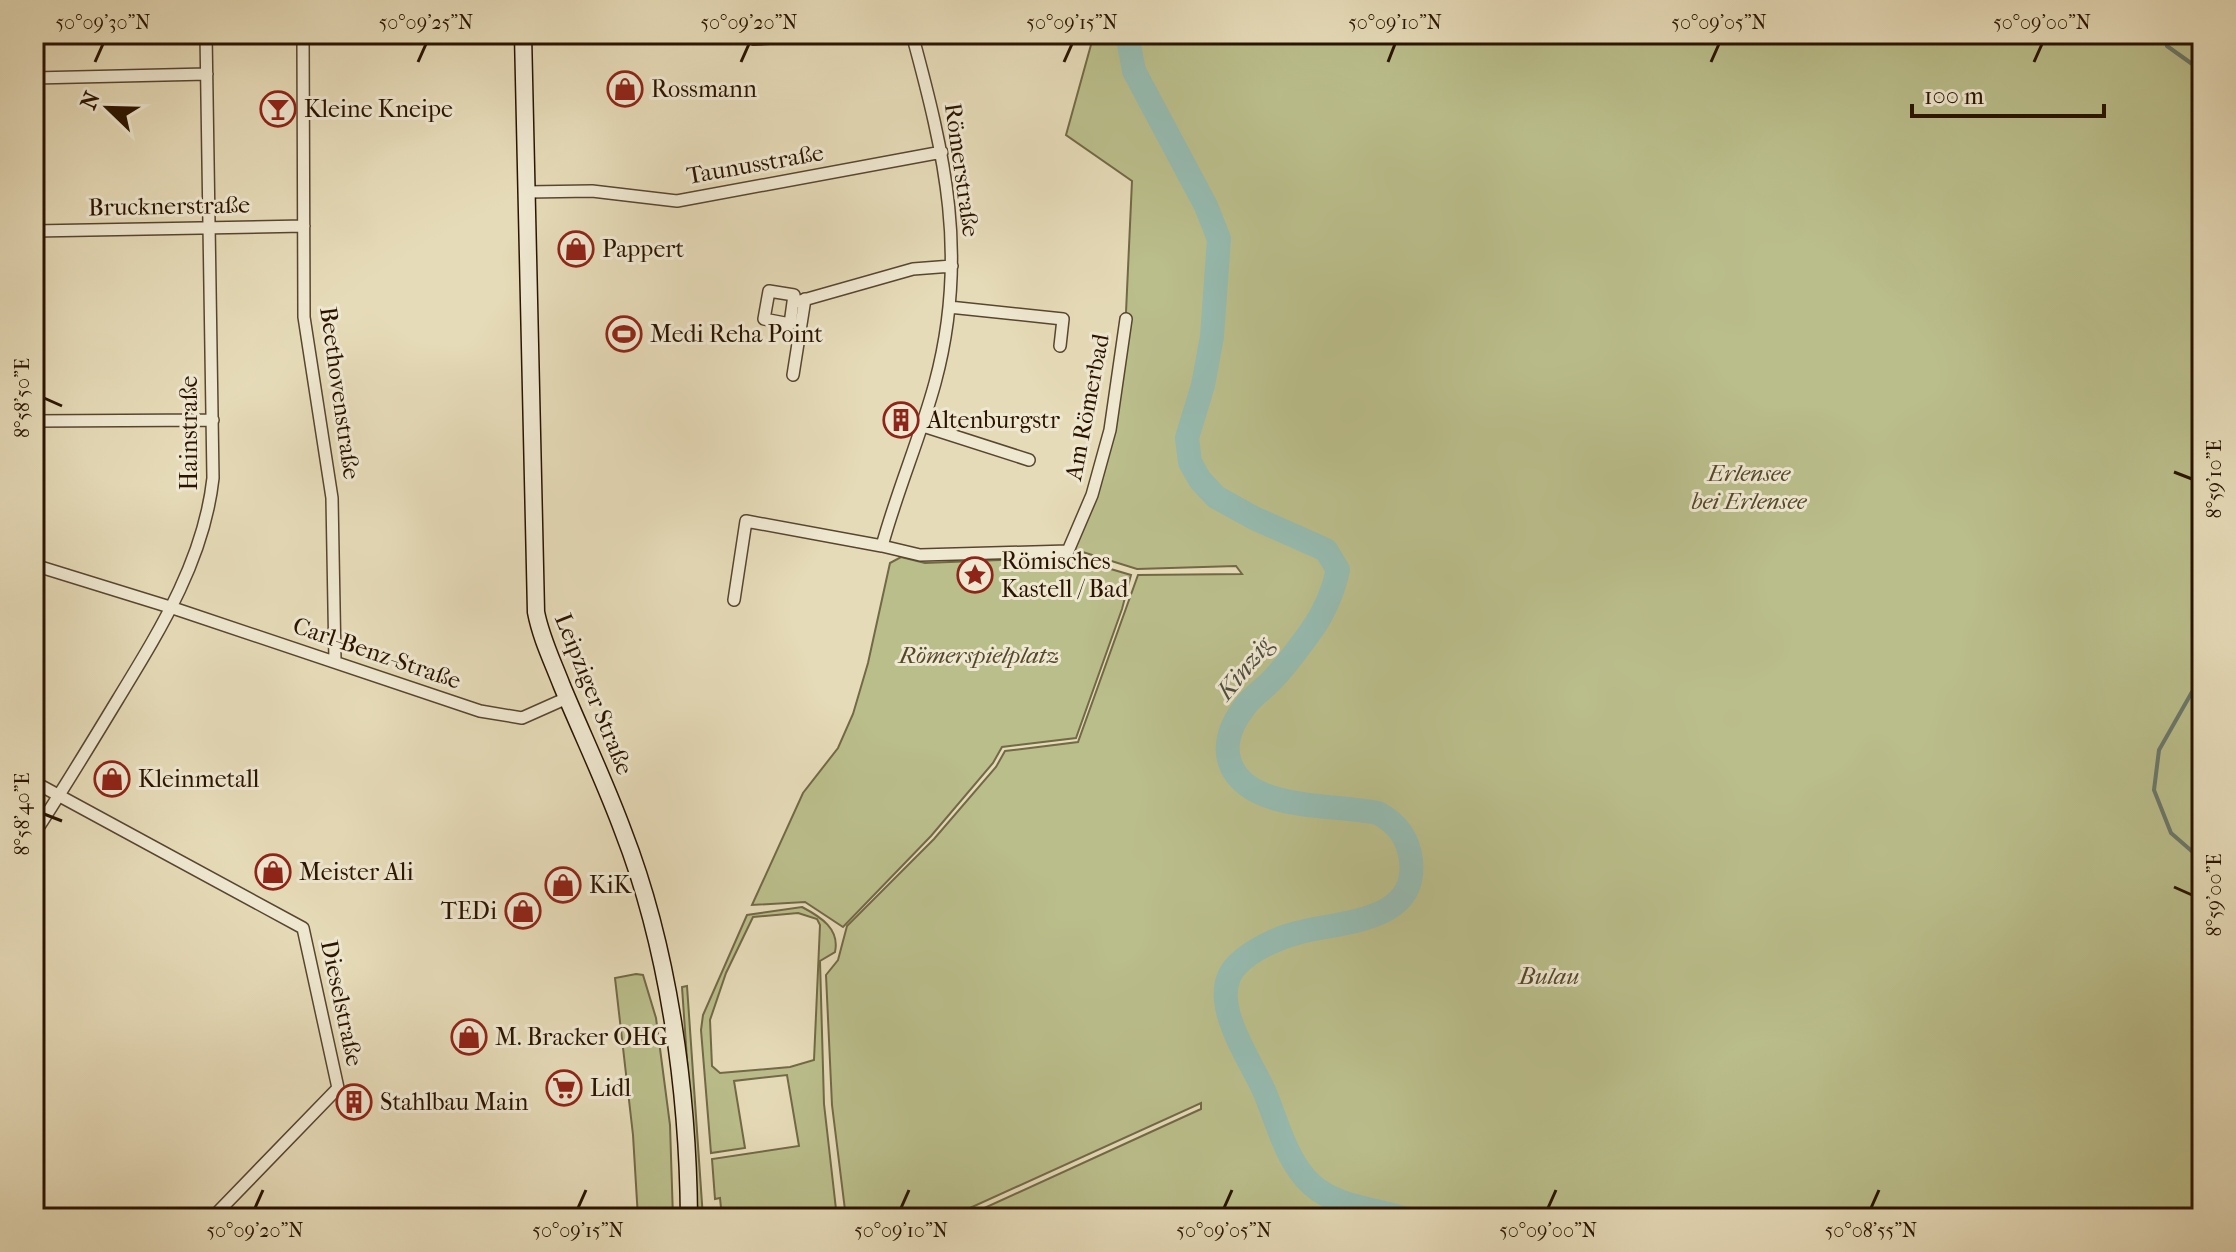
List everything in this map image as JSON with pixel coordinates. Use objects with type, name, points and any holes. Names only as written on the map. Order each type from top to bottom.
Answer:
[{"type":"main road","name":"Leipziger Straße","points":[[523,34],[534,589],[540,631],[624,832],[659,951],[683,1096],[689,1218]]},
{"type":"street","name":"Hainstraße","points":[[34,834],[173,608],[199,543],[211,502],[213,420],[206,34]]},
{"type":"street","name":"Beethovenstraße","points":[[303,34],[304,317],[332,498],[335,661]]},
{"type":"street","points":[[742,34],[754,39],[841,34]]},
{"type":"street","name":"Römerstraße","points":[[882,546],[934,385],[949,307],[952,266],[949,202],[942,152],[912,34]]},
{"type":"street","points":[[34,78],[207,74]]},
{"type":"street","name":"Taunusstraße","points":[[527,192],[592,191],[677,201],[942,152]]},
{"type":"street","name":"Brucknerstraße","points":[[34,231],[304,226]]},
{"type":"street","points":[[793,303],[913,269],[952,266]]},
{"type":"street","points":[[793,375],[805,299]]},
{"type":"street","points":[[949,307],[1063,319],[1060,346]]},
{"type":"street","name":"Am Römerbad","points":[[882,546],[920,555],[1068,551],[1092,495],[1110,430],[1126,319]]},
{"type":"street","points":[[34,421],[213,420]]},
{"type":"street","points":[[920,425],[1029,460]]},
{"type":"street","points":[[734,600],[746,521],[882,546]]},
{"type":"street","name":"Carl-Benz-Straße","points":[[34,565],[335,661],[480,711],[522,718],[567,698]]},
{"type":"street","points":[[34,782],[59,796]]},
{"type":"street","name":"Dieselstraße","points":[[59,796],[303,928],[338,1088],[212,1218]]},
{"type":"green space","name":"Erlensee bei Erlensee","points":[[1094,34],[2202,34],[2202,1218],[985,1218],[980,1210],[1201,1109],[1201,1103],[948,1218],[846,1218],[832,1105],[826,975],[838,960],[847,926],[934,839],[996,767],[1005,751],[1078,742],[1138,575],[1242,574],[1236,566],[1137,569],[1073,549],[1113,432],[1123,378],[1132,181],[1066,135]]},
{"type":"green space","name":"Römerspielplatz","points":[[901,557],[925,563],[1070,557],[1131,575],[1076,738],[1002,747],[993,763],[931,836],[843,927],[805,902],[752,905],[803,793],[838,748],[853,714],[868,663],[890,563]]},
{"type":"green space","points":[[802,907],[828,925],[835,937],[835,952],[820,961],[824,1104],[837,1218],[722,1218],[720,1198],[715,1199],[712,1159],[799,1146],[787,1075],[734,1081],[745,1148],[711,1153],[701,1030],[703,1015],[747,915]],"holes":[[[798,913],[817,919],[820,925],[814,1060],[790,1067],[720,1073],[712,1066],[710,1020],[726,973],[753,917]]]},
{"type":"green space","points":[[643,975],[656,1018],[670,1125],[673,1218],[638,1218],[633,1135],[615,978]]},
{"type":"green space","points":[[687,986],[703,1218],[698,1218],[682,987]]},
{"type":"waterway","name":"Kinzig","points":[[1127,34],[1134,71],[1206,206],[1219,239],[1212,337],[1203,385],[1187,438],[1190,462],[1200,480],[1216,497],[1254,518],[1326,550],[1338,570],[1328,602],[1316,624],[1285,665],[1248,702],[1235,721],[1229,737],[1230,764],[1248,786],[1281,800],[1378,813],[1401,832],[1411,860],[1410,881],[1402,897],[1389,908],[1353,922],[1289,935],[1265,945],[1244,959],[1229,978],[1226,994],[1228,1011],[1284,1142],[1303,1175],[1332,1198],[1403,1218]]},
{"type":"waterway","points":[[2163,34],[2167,46],[2202,71]]},
{"type":"waterway","points":[[2202,681],[2192,692],[2159,750],[2154,790],[2171,833],[2202,860]]},
{"type":"place","name":"Rossmann","points":[[625,89]]},
{"type":"place","name":"Kleine Kneipe","points":[[278,109]]},
{"type":"place","name":"Pappert","points":[[576,249]]},
{"type":"place","name":"Medi Reha Point","points":[[624,334]]},
{"type":"place","name":"Altenburgstr","points":[[901,420]]},
{"type":"place","name":"Römisches Kastell / Bad","points":[[975,575]]},
{"type":"place","name":"Kleinmetall","points":[[112,779]]},
{"type":"place","name":"Meister Ali","points":[[273,872]]},
{"type":"place","name":"KiK","points":[[563,885]]},
{"type":"place","name":"TEDi","points":[[523,911]]},
{"type":"place","name":"M. Bracker OHG","points":[[469,1037]]},
{"type":"place","name":"Lidl","points":[[564,1088]]},
{"type":"place","name":"Stahlbau Main","points":[[354,1102]]},
{"type":"park label","name":"Bulau","points":[[1549,976]]}]
